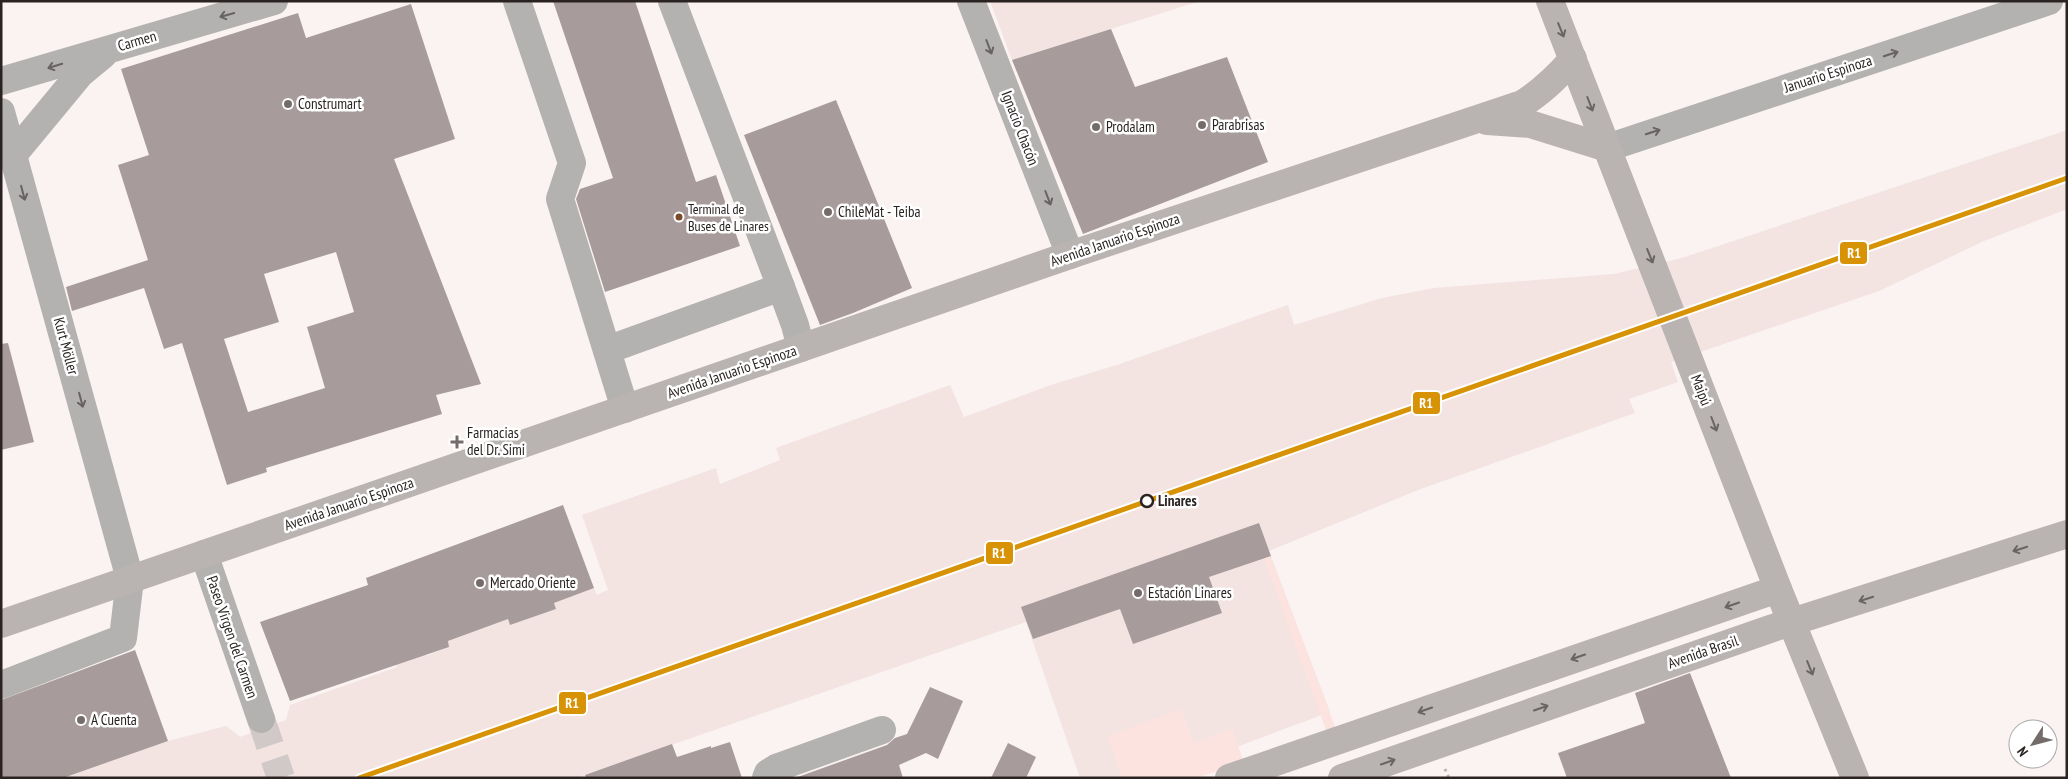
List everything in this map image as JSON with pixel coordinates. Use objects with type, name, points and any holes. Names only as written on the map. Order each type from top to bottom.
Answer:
[{"type":"main road","name":"Maipú","points":[[1550,1],[1778,589],[1855,778]]},
{"type":"main road","name":"Avenida Januario Espinoza","points":[[1,624],[1070,255],[1522,104],[1533,98],[1557,77],[1573,59]]},
{"type":"main road","name":"Avenida Januario Espinoza","points":[[1463,124],[1486,121],[1530,124],[1607,148]]},
{"type":"main road","name":"Avenida Brasil","points":[[1342,778],[1792,622],[2067,534]]},
{"type":"main road","points":[[1229,778],[1285,768],[1778,589]]},
{"type":"street","name":"Carmen","points":[[1,81],[274,1]]},
{"type":"street","points":[[517,1],[572,163],[560,199],[625,409]]},
{"type":"street","points":[[672,1],[781,287],[801,348]]},
{"type":"street","name":"Ignacio Chacón","points":[[971,1],[1070,255]]},
{"type":"street","name":"Januario Espinoza","points":[[1607,148],[2049,1]]},
{"type":"street","points":[[7,154],[80,74],[112,48]]},
{"type":"street","name":"Kurt Möller","points":[[1,112],[7,154],[130,579]]},
{"type":"street","points":[[608,350],[781,287]]},
{"type":"street","name":"Paseo Virgen del Carmen","points":[[204,554],[261,720]]},
{"type":"street","points":[[1,685],[123,638],[130,579]]},
{"type":"street","points":[[766,778],[776,768],[882,730]]},
{"type":"shaded area","points":[[990,1],[1197,1],[1197,2],[1012,60]]},
{"type":"shaded area","points":[[2067,130],[2067,209],[1984,241],[1879,291],[1671,362],[1678,382],[1629,399],[1635,413],[1418,490],[1269,551],[1330,712],[1153,778],[1080,778],[1026,622],[576,778],[63,778],[168,741],[226,726],[240,737],[286,720],[290,705],[397,667],[395,660],[423,650],[426,656],[449,647],[448,641],[508,619],[510,625],[556,609],[554,603],[594,588],[597,595],[608,590],[582,515],[716,468],[720,484],[780,460],[776,448],[950,385],[964,417],[1051,385],[1120,364],[1288,305],[1294,325],[1382,298],[1434,288],[1614,274],[1682,258]]},
{"type":"shaded area","points":[[1270,556],[1336,729],[1327,733],[1264,558]]},
{"type":"shaded area","points":[[1181,709],[1194,743],[1232,729],[1244,763],[1196,778],[1122,778],[1108,736]]},
{"type":"building","points":[[553,1],[635,1],[696,182],[716,175],[740,246],[605,292],[576,199],[580,189],[613,178]]},
{"type":"building","points":[[411,4],[455,139],[394,159],[481,384],[436,395],[442,414],[266,468],[267,472],[227,485],[182,343],[164,349],[144,288],[72,311],[66,287],[148,260],[118,165],[149,155],[121,69],[298,13],[306,38]],"holes":[[[336,252],[354,312],[307,327],[325,388],[248,412],[224,339],[279,322],[264,274]]]},
{"type":"building","name":"Prodalam","points":[[1111,29],[1135,87],[1227,57],[1268,162],[1083,234],[1012,60]]},
{"type":"building","name":"ChileMat - Teiba","points":[[836,100],[912,288],[820,325],[744,135]]},
{"type":"building","points":[[8,343],[34,442],[1,450],[1,344]]},
{"type":"building","name":"Mercado Oriente","points":[[563,505],[594,588],[554,603],[556,609],[510,625],[508,619],[448,641],[449,647],[290,701],[260,622],[368,585],[366,578]]},
{"type":"building","name":"Estación Linares","points":[[1259,523],[1271,556],[1209,577],[1222,613],[1133,644],[1120,609],[1033,639],[1021,607]]},
{"type":"building","name":"A Cuenta","points":[[135,650],[168,741],[63,778],[1,778],[1,700]]},
{"type":"building","points":[[1690,673],[1731,778],[1567,778],[1558,753],[1645,723],[1635,693]]},
{"type":"building","points":[[930,687],[963,701],[938,759],[926,753],[899,765],[903,778],[795,778],[887,745],[895,738],[907,734]]},
{"type":"building","points":[[730,742],[742,778],[586,778],[585,775],[672,744],[677,757]]},
{"type":"building","points":[[1008,743],[1036,757],[1026,778],[991,778]]},
{"type":"tunnel","points":[[261,719],[281,778]]},
{"type":"transit line","name":"R1","points":[[359,778],[2067,178]]},
{"type":"place","name":"Construmart","points":[[288,104]]},
{"type":"place","name":"Parabrisas","points":[[1202,125]]},
{"type":"place","name":"Prodalam","points":[[1096,127]]},
{"type":"place","name":"ChileMat - Teiba","points":[[828,212]]},
{"type":"place","name":"Terminal de Buses de Linares","points":[[679,217]]},
{"type":"place","name":"Farmacias del Dr. Simi","points":[[457,442]]},
{"type":"place","name":"Linares","points":[[1147,501]]},
{"type":"place","name":"Mercado Oriente","points":[[480,583]]},
{"type":"place","name":"Estación Linares","points":[[1138,593]]},
{"type":"place","name":"A Cuenta","points":[[81,720]]}]
